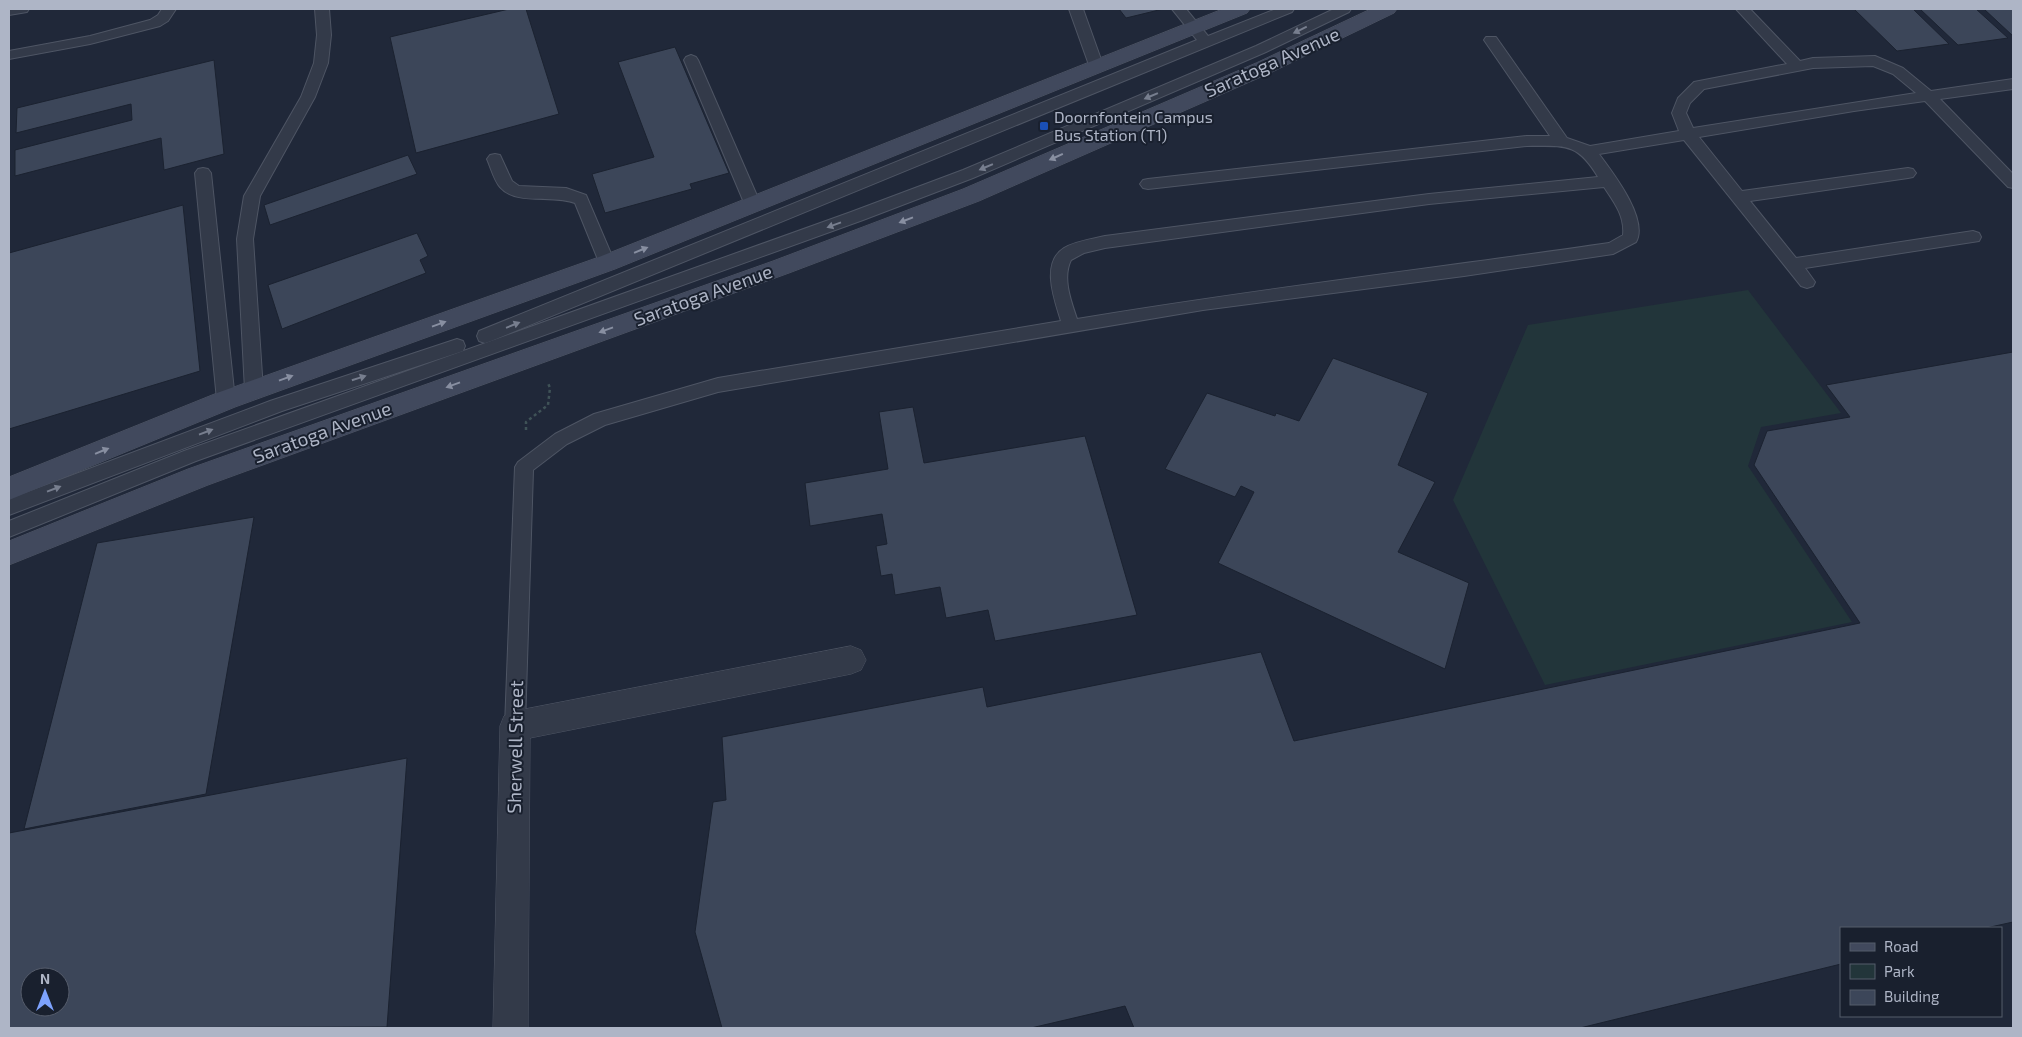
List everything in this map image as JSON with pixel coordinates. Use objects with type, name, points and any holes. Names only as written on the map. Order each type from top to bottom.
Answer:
[{"type":"main road","points":[[9,489],[226,400],[607,263],[1096,65],[1200,34],[1240,9]]},
{"type":"main road","name":"Saratoga Avenue","points":[[9,553],[198,477],[781,267],[970,195],[1264,68],[1387,9]]},
{"type":"street","points":[[515,726],[851,660]]},
{"type":"street","name":"Sherwell Street","points":[[510,1028],[515,726]]},
{"type":"lane","points":[[9,11],[22,9]]},
{"type":"lane","points":[[9,55],[90,40],[155,24],[164,18],[169,9]]},
{"type":"lane","points":[[254,390],[245,239],[252,196],[308,97],[322,63],[324,35],[322,9]]},
{"type":"lane","points":[[1076,9],[1096,65]]},
{"type":"lane","points":[[1179,9],[1200,34]]},
{"type":"lane","points":[[9,507],[276,406],[496,332],[1200,34],[1287,9]]},
{"type":"lane","points":[[9,529],[207,450],[857,216],[968,174],[1261,49],[1344,9]]},
{"type":"lane","points":[[1743,9],[1797,66]]},
{"type":"lane","points":[[1491,40],[1563,143]]},
{"type":"lane","points":[[691,60],[752,205]]},
{"type":"lane","points":[[1807,282],[1686,133],[1679,112],[1683,100],[1699,85],[1797,66],[1839,61],[1875,61],[1898,71],[1929,96],[2013,183]]},
{"type":"lane","points":[[1589,151],[1686,133],[2013,84]]},
{"type":"lane","points":[[524,466],[561,439],[600,419],[718,385],[1203,304],[1464,270],[1613,248],[1630,238],[1632,228],[1628,213],[1589,151],[1575,144],[1527,141],[1148,184]]},
{"type":"lane","points":[[495,159],[506,184],[515,190],[539,193],[566,193],[581,199],[607,263]]},
{"type":"lane","points":[[203,173],[226,400]]},
{"type":"lane","points":[[1738,197],[1908,173]]},
{"type":"lane","points":[[1071,327],[1058,275],[1060,265],[1066,256],[1073,251],[1105,242],[1429,199],[1607,181]]},
{"type":"lane","points":[[1793,264],[1973,237]]},
{"type":"lane","name":"Sherwell Street","points":[[515,726],[524,466]]},
{"type":"path","points":[[524,466],[526,422],[548,405],[550,388],[534,356]]},
{"type":"green space","points":[[1748,290],[1841,413],[1761,427],[1748,466],[1852,622],[1545,685],[1453,500],[1528,325]]},
{"type":"building","points":[[509,9],[526,9],[559,114],[416,153],[390,37]]},
{"type":"building","points":[[1119,9],[1163,9],[1126,18]]},
{"type":"building","points":[[1854,9],[1913,9],[1949,44],[1897,51]]},
{"type":"building","points":[[1920,9],[1976,9],[2008,38],[1958,45]]},
{"type":"building","points":[[1984,9],[2013,9],[2013,36]]},
{"type":"building","points":[[675,47],[729,173],[690,184],[692,189],[605,213],[592,174],[654,157],[618,62]]},
{"type":"building","points":[[214,60],[224,154],[164,170],[161,138],[15,176],[15,150],[132,120],[131,104],[16,133],[17,108]]},
{"type":"building","points":[[408,155],[417,174],[270,225],[264,205]]},
{"type":"building","points":[[183,205],[200,371],[9,429],[9,253]]},
{"type":"building","points":[[417,233],[428,256],[420,260],[426,273],[282,329],[268,285]]},
{"type":"building","points":[[2013,352],[2013,922],[1990,927],[1840,927],[1840,964],[1580,1028],[1134,1028],[1125,1006],[1031,1028],[722,1028],[695,932],[713,802],[726,800],[722,737],[983,687],[987,707],[1261,652],[1294,741],[1860,623],[1754,465],[1767,431],[1850,417],[1826,385]]},
{"type":"building","points":[[1333,358],[1428,393],[1398,465],[1435,482],[1398,552],[1469,583],[1445,669],[1218,563],[1254,492],[1241,486],[1235,497],[1165,469],[1207,393],[1275,416],[1276,413],[1299,421]]},
{"type":"building","points":[[913,407],[924,463],[1085,436],[1137,615],[995,641],[988,610],[946,618],[940,587],[895,595],[892,574],[881,576],[876,546],[887,544],[882,514],[810,526],[805,483],[888,469],[879,412]]},
{"type":"building","points":[[254,517],[206,794],[24,829],[97,543]]},
{"type":"building","points":[[407,758],[387,1027],[9,1028],[9,833]]},
{"type":"place","name":"Doornfontein Campus Bus Station (T1)","points":[[1044,126]]}]
